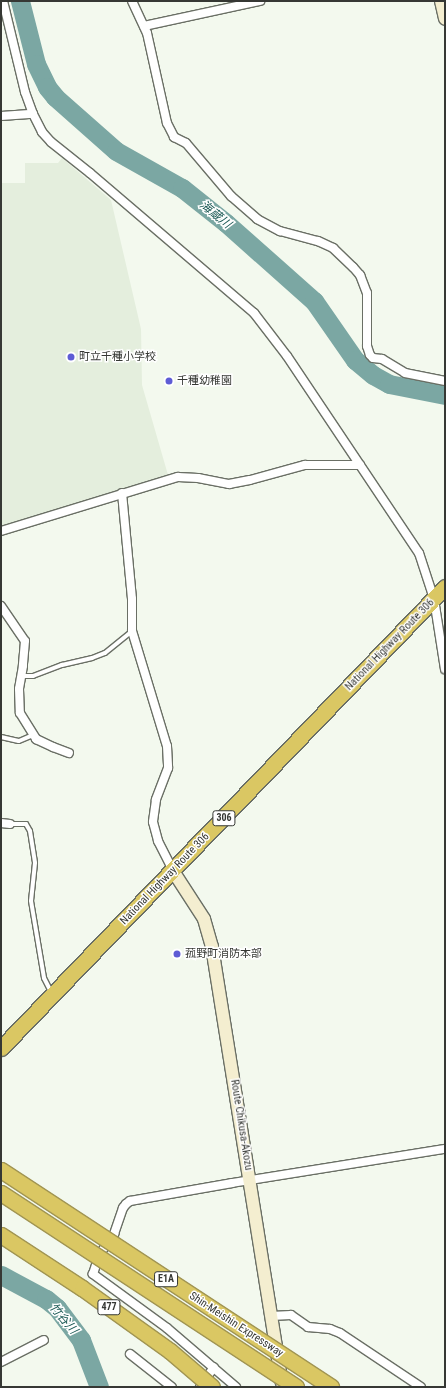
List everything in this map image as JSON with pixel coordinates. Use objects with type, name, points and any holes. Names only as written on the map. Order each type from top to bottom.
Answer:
[{"type":"highway","name":"National Highway Route 306","points":[[1,1048],[54,996],[445,587]]},
{"type":"highway","name":"Shin-Meishin Expressway","points":[[1,1170],[331,1387]]},
{"type":"highway","name":"Shin-Meishin Expressway","points":[[1,1193],[296,1387]]},
{"type":"highway","name":"477","points":[[1,1235],[82,1288],[141,1330],[170,1351],[212,1387]]},
{"type":"main road","points":[[441,1],[445,19]]},
{"type":"main road","name":"Route Chikusa-Akozu","points":[[173,871],[204,919],[212,947],[251,1181],[271,1316],[284,1387]]},
{"type":"street","points":[[3,1],[25,92],[33,114],[42,132],[51,142],[90,173],[254,313],[287,356],[419,553],[434,599],[445,669]]},
{"type":"street","points":[[132,1],[144,26],[169,128],[174,136],[186,143],[230,196],[257,219],[280,231],[318,241],[334,248],[353,267],[360,275],[367,293],[367,346],[370,355],[373,358],[382,359],[406,373],[445,381]]},
{"type":"street","points":[[144,26],[260,1]]},
{"type":"street","points":[[1,116],[33,114]]},
{"type":"street","points":[[1,531],[178,477],[198,478],[229,484],[250,480],[305,465],[360,465]]},
{"type":"street","points":[[122,493],[132,599],[132,630],[167,746],[168,768],[156,800],[153,822],[158,841],[173,871]]},
{"type":"street","points":[[1,606],[25,640],[19,696],[20,713],[36,739],[53,748],[70,752]]},
{"type":"street","points":[[236,1387],[167,1328],[92,1274],[99,1254],[114,1234],[122,1208],[130,1201],[445,1149]]},
{"type":"street","points":[[271,1316],[291,1315],[308,1327],[330,1329],[421,1387]]},
{"type":"street","points":[[1,1362],[44,1340]]},
{"type":"street","points":[[130,1354],[172,1387]]},
{"type":"street","points":[[200,1387],[214,1367]]},
{"type":"lane","points":[[21,676],[32,676],[62,665],[92,658],[105,653],[132,630]]},
{"type":"lane","points":[[1,737],[18,741],[33,734]]},
{"type":"lane","points":[[5,823],[26,824],[30,831],[35,863],[31,901],[44,978],[54,996]]},
{"type":"shaded area","name":"町立千種小学校","points":[[62,158],[111,200],[141,329],[142,385],[168,475],[1,528],[1,183],[25,183],[25,163],[58,163]]},
{"type":"waterway","name":"海蔵川","points":[[20,1],[36,64],[47,87],[55,97],[116,151],[182,188],[226,223],[314,301],[355,360],[373,375],[389,384],[445,395]]},
{"type":"waterway","name":"竹谷川","points":[[1,1275],[46,1299],[57,1308],[81,1340],[99,1387]]},
{"type":"place","name":"町立千種小学校","points":[[71,357]]},
{"type":"place","name":"千種幼稚園","points":[[169,381]]},
{"type":"place","name":"菰野町消防本部","points":[[177,954]]}]
